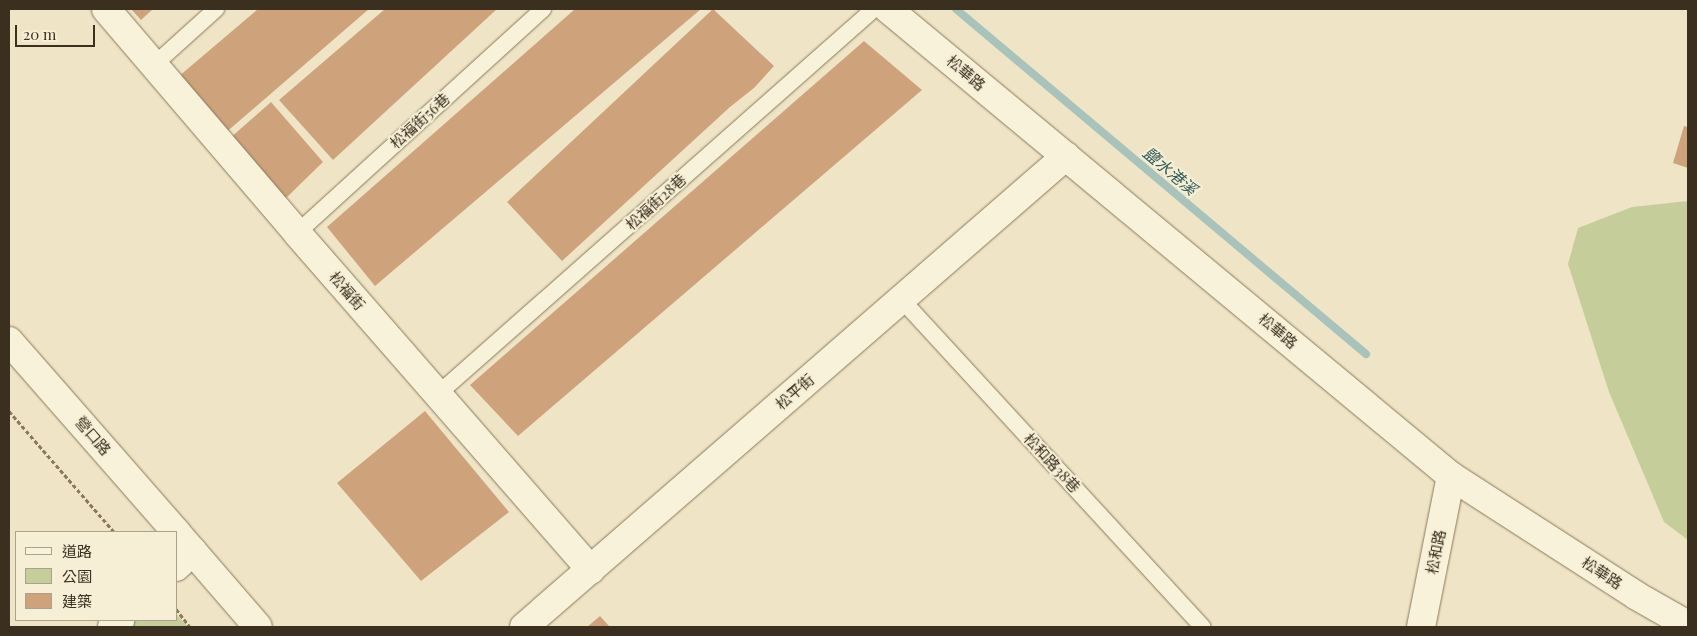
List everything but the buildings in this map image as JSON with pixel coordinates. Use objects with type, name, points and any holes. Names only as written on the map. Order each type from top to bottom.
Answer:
[{"type":"street","name":"松福街","points":[[106,9],[297,234],[591,570]]},
{"type":"street","name":"松華路","points":[[888,9],[1451,476],[1637,596],[1688,625]]},
{"type":"street","name":"松平街","points":[[524,627],[1066,156]]},
{"type":"street","name":"營口路","points":[[9,341],[167,531]]},
{"type":"street","name":"松和路","points":[[1421,627],[1451,476]]},
{"type":"street","name":"營口路","points":[[180,546],[258,627]]},
{"type":"lane","points":[[154,65],[216,9]]},
{"type":"lane","name":"松福街56巷","points":[[297,234],[543,9]]},
{"type":"lane","name":"松福街28巷","points":[[438,394],[874,9]]},
{"type":"lane","name":"松和路38巷","points":[[902,300],[1203,627]]},
{"type":"path","points":[[9,412],[113,531]]},
{"type":"path","points":[[178,612],[190,627]]},
{"type":"green space","points":[[1688,201],[1688,540],[1664,522],[1609,392],[1568,264],[1578,228],[1632,207]]},
{"type":"green space","points":[[178,616],[188,627],[112,627],[119,621],[178,621]]},
{"type":"waterway","name":"鹽水港溪","points":[[956,9],[1366,354]]}]
